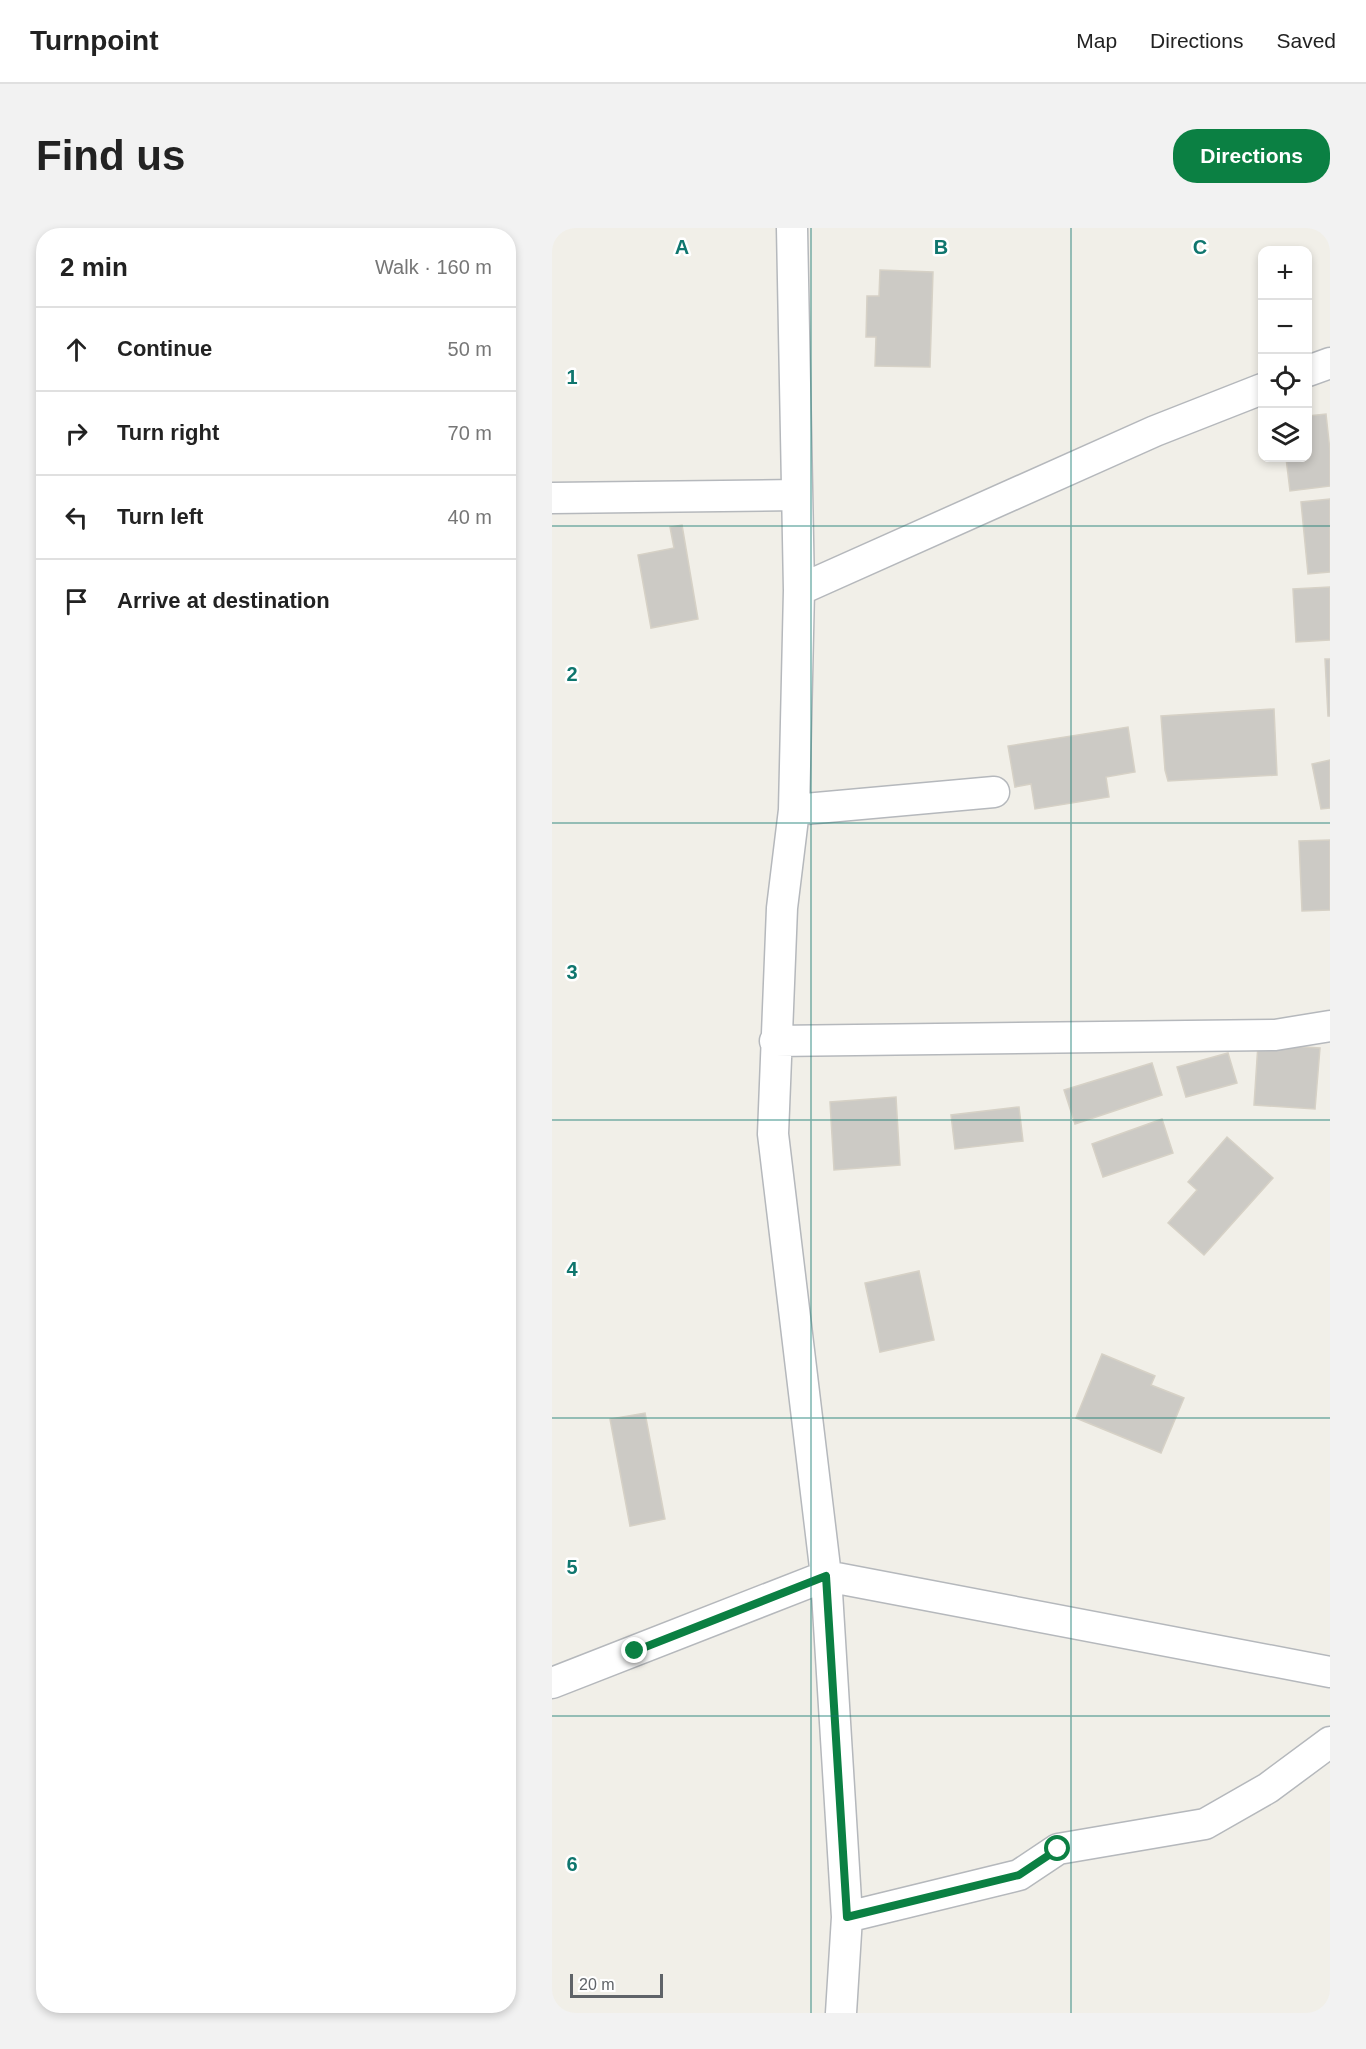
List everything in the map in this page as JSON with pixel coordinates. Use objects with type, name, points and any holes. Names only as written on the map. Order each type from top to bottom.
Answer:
[{"type":"street","points":[[792,228],[799,590],[794,810],[782,908],[773,1134],[826,1576],[847,1917],[841,2013]]},
{"type":"street","points":[[1312,370],[1330,363]]},
{"type":"street","points":[[799,590],[1155,430],[1258,391]]},
{"type":"street","points":[[552,498],[797,495]]},
{"type":"street","points":[[794,810],[994,792]]},
{"type":"street","points":[[775,1041],[1275,1035],[1330,1026]]},
{"type":"street","points":[[552,1683],[826,1576],[1330,1672]]},
{"type":"street","points":[[847,1917],[1019,1875],[1058,1849],[1205,1824],[1268,1788],[1330,1742]]},
{"type":"building","points":[[880,270],[933,272],[930,367],[875,366],[876,337],[866,337],[867,296],[879,296]]},
{"type":"building","points":[[1326,414],[1330,451],[1330,486],[1290,491],[1286,462],[1312,462],[1312,416]]},
{"type":"building","points":[[1330,499],[1330,572],[1308,574],[1301,502]]},
{"type":"building","points":[[682,525],[698,619],[651,628],[638,555],[674,548],[670,527]]},
{"type":"building","points":[[1330,587],[1330,640],[1296,642],[1293,589]]},
{"type":"building","points":[[1325,659],[1330,659],[1330,716],[1328,716]]},
{"type":"building","points":[[1274,709],[1277,775],[1168,781],[1165,770],[1161,716]]},
{"type":"building","points":[[1128,727],[1135,772],[1106,777],[1109,797],[1035,809],[1031,784],[1015,787],[1008,746]]},
{"type":"building","points":[[1330,760],[1330,808],[1321,809],[1312,764]]},
{"type":"building","points":[[1330,840],[1330,910],[1302,911],[1299,841]]},
{"type":"building","points":[[1258,1044],[1320,1048],[1315,1109],[1254,1105]]},
{"type":"building","points":[[1228,1053],[1237,1083],[1186,1097],[1177,1067]]},
{"type":"building","points":[[1152,1063],[1162,1095],[1075,1124],[1064,1090]]},
{"type":"building","points":[[896,1097],[900,1165],[834,1170],[830,1102]]},
{"type":"building","points":[[1019,1107],[1023,1141],[955,1149],[951,1115]]},
{"type":"building","points":[[1162,1119],[1173,1153],[1103,1177],[1092,1144]]},
{"type":"building","points":[[1227,1137],[1273,1178],[1204,1255],[1168,1223],[1197,1190],[1188,1182]]},
{"type":"building","points":[[919,1271],[934,1340],[880,1352],[865,1283]]},
{"type":"building","points":[[1102,1354],[1155,1376],[1151,1385],[1184,1398],[1161,1453],[1076,1418]]},
{"type":"building","points":[[645,1413],[665,1519],[630,1526],[610,1419]]},
{"type":"route","points":[[635,1651],[826,1576],[847,1917],[1019,1875],[1058,1849]]}]
